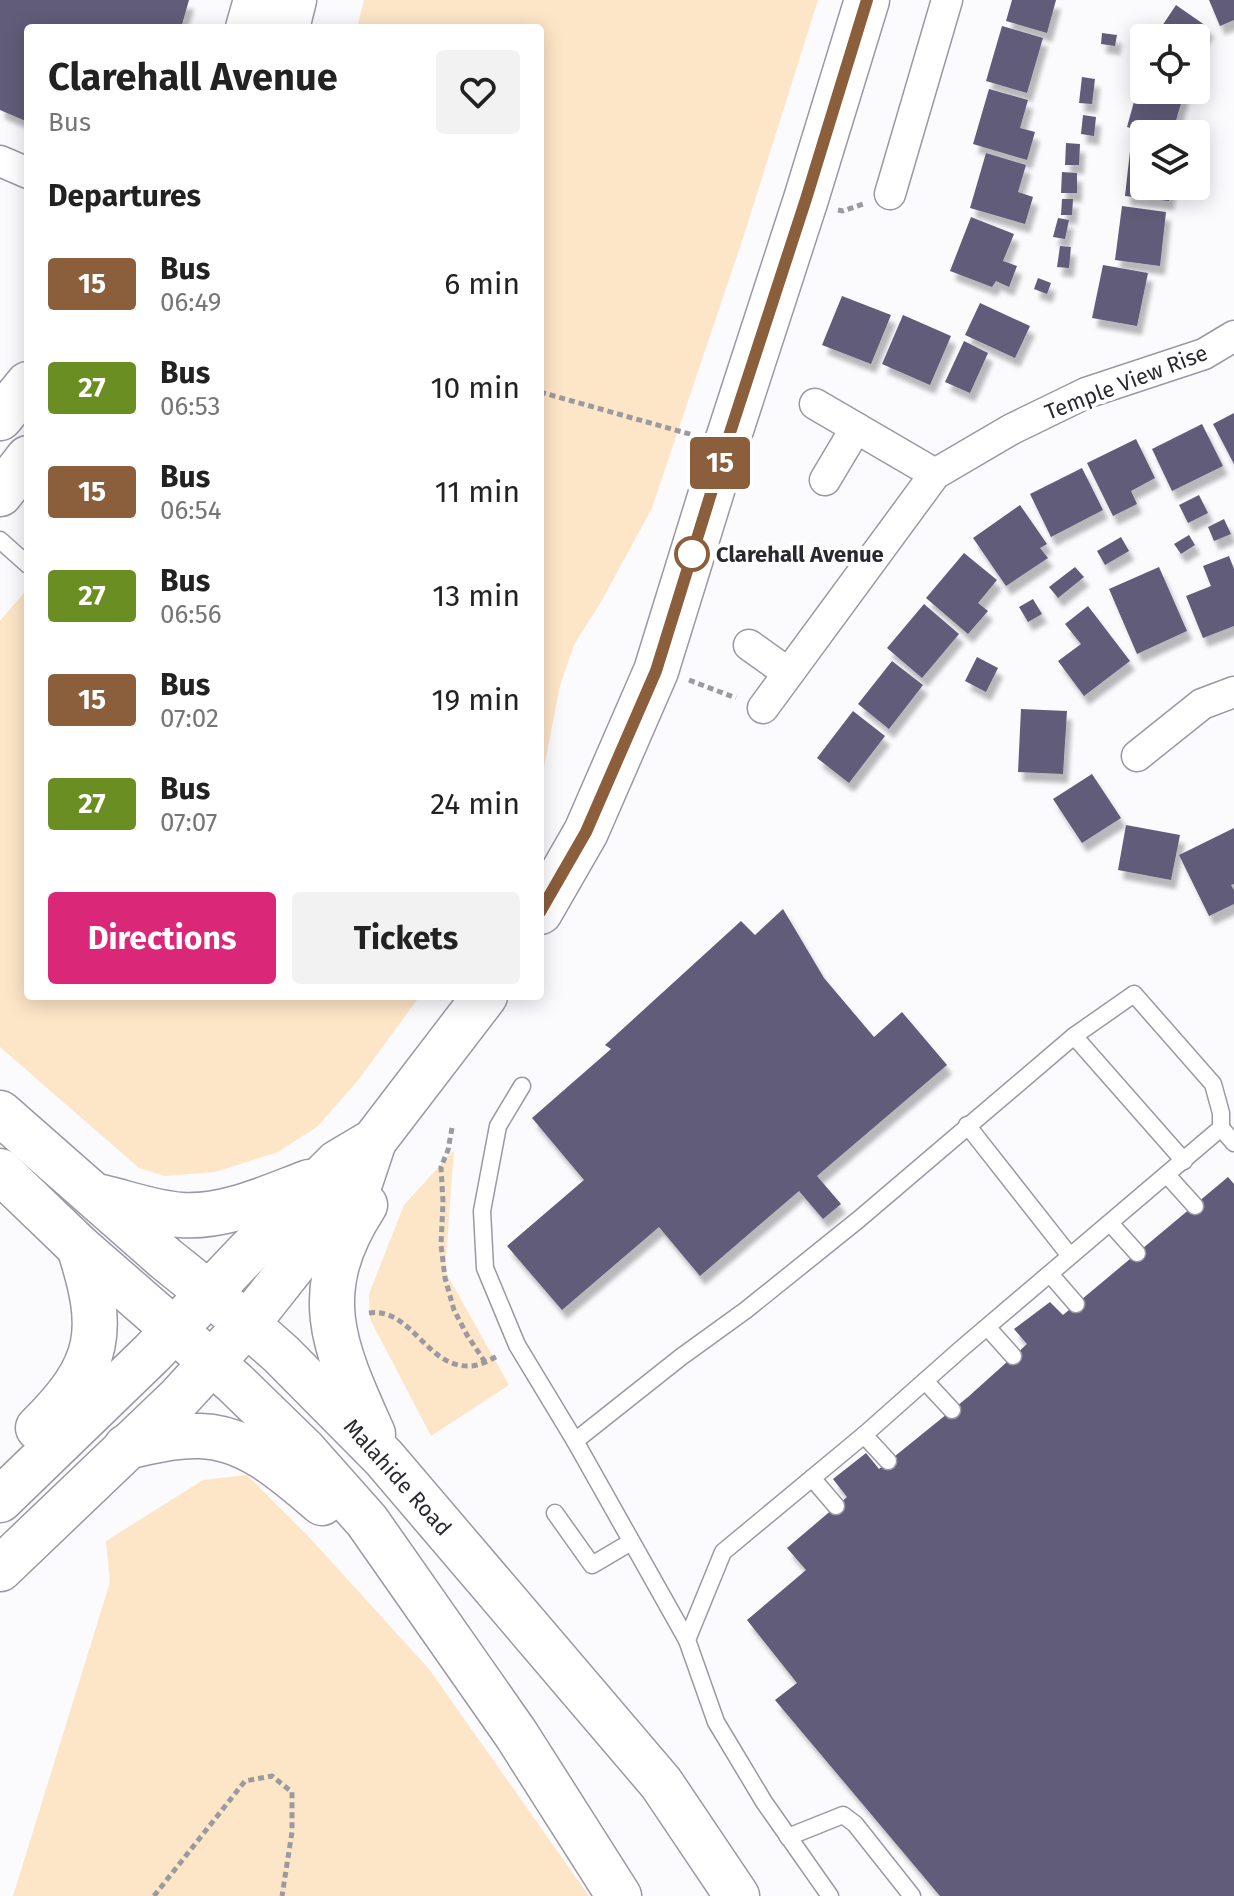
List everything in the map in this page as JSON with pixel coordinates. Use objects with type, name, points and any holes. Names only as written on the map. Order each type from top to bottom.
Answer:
[{"type":"main road","points":[[249,24],[256,0]]},
{"type":"main road","points":[[288,24],[294,0]]},
{"type":"main road","points":[[544,905],[586,832],[656,671],[867,0]]},
{"type":"main road","points":[[0,418],[24,389]]},
{"type":"main road","points":[[0,494],[24,463]]},
{"type":"main road","points":[[0,1569],[179,1398],[247,1324],[361,1180],[374,1141],[482,1000]]},
{"type":"main road","points":[[384,1458],[335,1337],[332,1282],[352,1226],[400,1151],[401,1106]]},
{"type":"main road","name":"Malahide Road","points":[[0,1113],[19,1177],[79,1247],[245,1393],[304,1450],[367,1521],[516,1734],[619,1896]]},
{"type":"main road","points":[[0,1500],[174,1331],[337,1163],[374,1141]]},
{"type":"main road","points":[[91,1194],[183,1215],[224,1212],[325,1175]]},
{"type":"main road","name":"Malahide Road","points":[[19,1177],[91,1194],[281,1354],[384,1458],[661,1783],[737,1896]]},
{"type":"main road","name":"Malahide Road","points":[[0,1467],[50,1416],[76,1385],[87,1366],[93,1347],[94,1301],[79,1247]]},
{"type":"main road","points":[[126,1447],[163,1439],[201,1436],[221,1439],[255,1452],[288,1474],[322,1504],[374,1563],[419,1595]]},
{"type":"street","points":[[890,194],[947,0]]},
{"type":"street","points":[[0,161],[24,171]]},
{"type":"street","name":"Temple View Rise","points":[[763,708],[935,474],[1012,429],[1086,393],[1204,354],[1234,336]]},
{"type":"street","points":[[815,404],[935,474]]},
{"type":"street","points":[[825,480],[856,428]]},
{"type":"street","points":[[749,645],[788,673]]},
{"type":"street","points":[[1137,756],[1202,704],[1234,692]]},
{"type":"lane","points":[[0,540],[24,561]]},
{"type":"lane","points":[[575,1441],[858,1220],[1074,1036],[1134,994],[1213,1084],[1221,1113],[1221,1128],[1234,1143]]},
{"type":"lane","points":[[1074,1036],[1184,1161]]},
{"type":"lane","points":[[522,1086],[498,1126],[482,1211],[485,1268],[517,1345],[687,1640],[716,1722],[764,1802],[830,1896]]},
{"type":"lane","points":[[967,1125],[1070,1256]]},
{"type":"lane","points":[[687,1640],[723,1552],[1221,1128]]},
{"type":"lane","points":[[1167,1175],[1195,1206]]},
{"type":"lane","points":[[1110,1223],[1137,1253]]},
{"type":"lane","points":[[1050,1274],[1076,1304]]},
{"type":"lane","points":[[988,1328],[1013,1356]]},
{"type":"lane","points":[[925,1381],[952,1410]]},
{"type":"lane","points":[[864,1435],[888,1461]]},
{"type":"lane","points":[[812,1478],[836,1506]]},
{"type":"lane","points":[[555,1513],[592,1565],[631,1542]]},
{"type":"lane","points":[[788,1837],[843,1815],[855,1824],[912,1896]]},
{"type":"path","points":[[806,199],[843,211],[890,194]]},
{"type":"path","points":[[544,393],[726,445]]},
{"type":"path","points":[[656,671],[763,708]]},
{"type":"path","points":[[452,1128],[441,1167],[441,1245],[445,1278],[454,1310],[485,1362]]},
{"type":"path","points":[[364,1314],[389,1314],[434,1353],[451,1363],[467,1367],[485,1362],[517,1345]]},
{"type":"path","points":[[154,1896],[245,1781],[272,1776],[292,1792],[292,1832],[282,1896]]},
{"type":"shaded area","points":[[364,0],[818,0],[744,235],[652,508],[574,645],[560,686],[544,768],[544,24],[358,24]]},
{"type":"shaded area","points":[[24,593],[24,1000],[417,1000],[359,1079],[318,1126],[278,1152],[215,1172],[165,1176],[139,1168],[0,1047],[0,621]]},
{"type":"shaded area","points":[[454,1150],[445,1271],[509,1385],[431,1436],[370,1319],[369,1294],[404,1205]]},
{"type":"shaded area","points":[[247,1475],[309,1537],[429,1669],[589,1896],[13,1896],[110,1582],[106,1541],[203,1480]]},
{"type":"building","points":[[0,0],[189,0],[182,24],[24,24],[24,120],[0,110]]},
{"type":"building","points":[[1012,0],[1056,0],[1047,33],[1006,21]]},
{"type":"building","points":[[1209,0],[1234,0],[1234,20],[1220,26]]},
{"type":"building","points":[[1176,5],[1203,24],[1163,24]]},
{"type":"building","points":[[1002,26],[1043,38],[1027,93],[986,81]]},
{"type":"building","points":[[1102,33],[1117,35],[1115,46],[1101,44]]},
{"type":"building","points":[[1082,77],[1095,79],[1092,104],[1079,103]]},
{"type":"building","points":[[989,89],[1028,100],[1020,128],[1035,132],[1027,160],[973,144]]},
{"type":"building","points":[[1133,104],[1181,104],[1176,120],[1130,120],[1130,128],[1127,127]]},
{"type":"building","points":[[1083,115],[1096,117],[1094,136],[1081,134]]},
{"type":"building","points":[[1066,143],[1080,144],[1079,165],[1065,165]]},
{"type":"building","points":[[1130,151],[1130,197],[1125,196]]},
{"type":"building","points":[[986,153],[1026,165],[1018,192],[1033,197],[1025,224],[970,208]]},
{"type":"building","points":[[1062,172],[1077,173],[1077,193],[1061,193]]},
{"type":"building","points":[[1062,199],[1073,199],[1072,215],[1061,215]]},
{"type":"building","points":[[1122,206],[1166,212],[1160,266],[1115,260]]},
{"type":"building","points":[[971,217],[1014,234],[1003,261],[1017,266],[1009,287],[996,281],[992,287],[950,271]]},
{"type":"building","points":[[1058,218],[1069,220],[1065,239],[1053,237]]},
{"type":"building","points":[[1060,246],[1071,247],[1069,268],[1057,267]]},
{"type":"building","points":[[1103,265],[1148,273],[1137,326],[1092,318]]},
{"type":"building","points":[[1038,278],[1051,283],[1047,294],[1034,289]]},
{"type":"building","points":[[842,296],[891,315],[871,364],[822,345]]},
{"type":"building","points":[[980,303],[1030,326],[1015,358],[965,335]]},
{"type":"building","points":[[903,315],[951,336],[930,385],[882,364]]},
{"type":"building","points":[[964,341],[988,353],[970,393],[945,382]]},
{"type":"building","points":[[1234,413],[1234,464],[1213,424]]},
{"type":"building","points":[[1202,424],[1223,466],[1172,491],[1152,449]]},
{"type":"building","points":[[1136,439],[1155,478],[1131,491],[1137,504],[1113,516],[1087,463]]},
{"type":"building","points":[[1082,468],[1103,510],[1051,537],[1030,494]]},
{"type":"building","points":[[1199,495],[1208,513],[1188,523],[1179,505]]},
{"type":"building","points":[[1020,505],[1047,544],[1040,548],[1048,558],[1006,586],[973,538]]},
{"type":"building","points":[[1224,519],[1231,534],[1214,541],[1208,527]]},
{"type":"building","points":[[1189,535],[1195,545],[1181,554],[1174,544]]},
{"type":"building","points":[[1121,537],[1129,551],[1105,565],[1097,551]]},
{"type":"building","points":[[964,553],[997,580],[978,603],[988,611],[968,634],[926,598]]},
{"type":"building","points":[[1229,556],[1234,569],[1234,626],[1203,638],[1186,596],[1211,586],[1203,566]]},
{"type":"building","points":[[1075,567],[1084,577],[1058,598],[1049,587]]},
{"type":"building","points":[[1159,567],[1187,631],[1137,654],[1109,589]]},
{"type":"building","points":[[1033,599],[1042,614],[1028,622],[1019,607]]},
{"type":"building","points":[[924,604],[959,634],[922,678],[887,648]]},
{"type":"building","points":[[1088,606],[1130,661],[1084,696],[1058,661],[1081,644],[1065,624]]},
{"type":"building","points":[[977,657],[998,668],[986,692],[965,681]]},
{"type":"building","points":[[892,661],[923,685],[889,729],[858,704]]},
{"type":"building","points":[[1021,709],[1067,711],[1063,774],[1018,772]]},
{"type":"building","points":[[853,711],[885,736],[849,783],[817,758]]},
{"type":"building","points":[[1092,774],[1121,818],[1082,843],[1053,799]]},
{"type":"building","points":[[1126,825],[1180,835],[1171,880],[1118,870]]},
{"type":"building","points":[[1234,828],[1234,884],[1231,885],[1234,904],[1209,916],[1179,855]]},
{"type":"building","points":[[783,909],[824,978],[874,1037],[902,1012],[947,1065],[817,1176],[841,1204],[823,1219],[799,1191],[700,1276],[659,1227],[562,1310],[507,1246],[584,1180],[532,1118],[611,1049],[605,1045],[741,921],[755,935]]},
{"type":"building","points":[[1228,1177],[1234,1184],[1234,1896],[940,1896],[775,1700],[797,1683],[747,1620],[806,1570],[787,1548],[847,1497],[833,1479],[866,1453],[879,1469],[968,1397],[1027,1344],[1014,1329],[1050,1302],[1063,1315]]},
{"type":"bus line","name":"15","points":[[544,905],[586,832],[656,671],[867,0]]},
{"type":"place","name":"Clarehall Avenue","points":[[692,554]]}]
